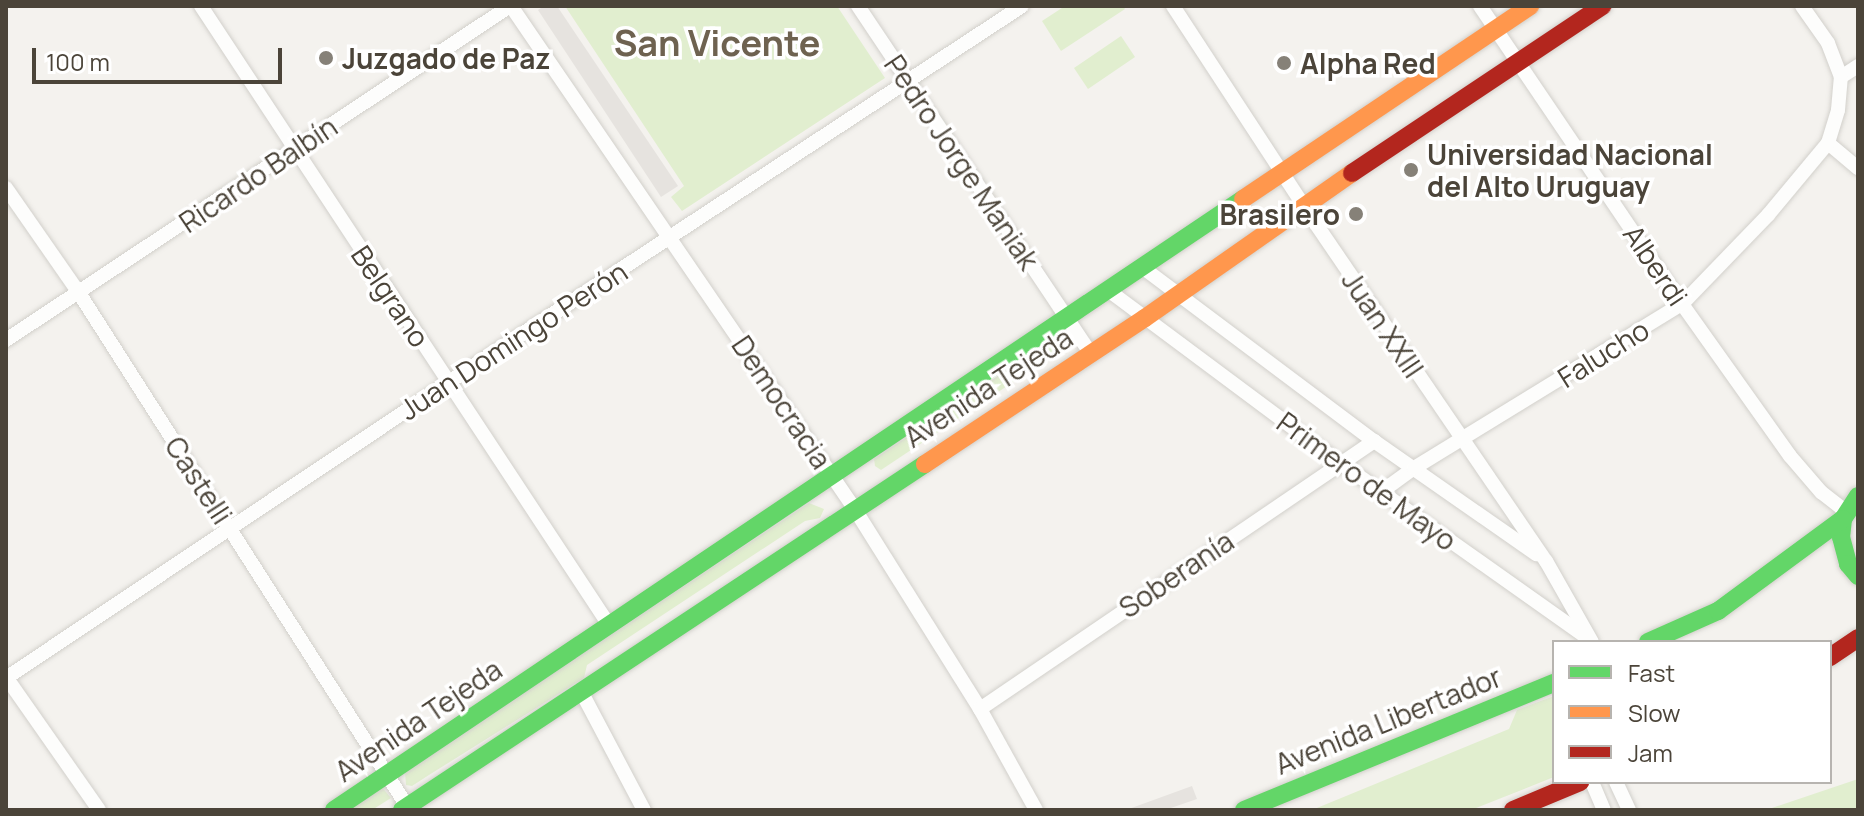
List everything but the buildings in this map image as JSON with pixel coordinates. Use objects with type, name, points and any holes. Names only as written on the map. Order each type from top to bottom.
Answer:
[{"type":"main road","name":"Avenida Tejeda","points":[[334,810],[1530,6]]},
{"type":"main road","name":"Avenida Tejeda","points":[[404,808],[1145,318],[1303,205],[1602,6]]},
{"type":"main road","points":[[1653,640],[1718,611],[1845,516],[1858,496]]},
{"type":"main road","points":[[1845,516],[1843,551],[1858,577]]},
{"type":"main road","points":[[1832,656],[1858,638]]},
{"type":"main road","name":"Avenida Libertador","points":[[1244,810],[1552,684]]},
{"type":"main road","points":[[1513,810],[1575,784]]},
{"type":"street","name":"Belgrano","points":[[201,6],[609,625]]},
{"type":"street","name":"Ricardo Balbín","points":[[6,340],[510,6]]},
{"type":"street","name":"Democracia","points":[[510,6],[854,508],[980,709],[1036,810]]},
{"type":"street","name":"Pedro Jorge Maniak","points":[[858,6],[1091,354]]},
{"type":"street","name":"Juan Domingo Perón","points":[[6,678],[449,382],[1022,6]]},
{"type":"street","name":"Juan XXIII","points":[[1173,6],[1303,205],[1546,561],[1591,640]]},
{"type":"street","name":"Alberdi","points":[[1480,6],[1682,304],[1790,456],[1845,516]]},
{"type":"street","points":[[1802,6],[1828,43],[1841,77],[1838,110],[1828,143],[1858,168]]},
{"type":"street","points":[[1841,77],[1858,66]]},
{"type":"street","name":"Falucho","points":[[1381,492],[1414,468],[1463,441],[1682,304],[1768,215],[1828,143]]},
{"type":"street","name":"Castelli","points":[[6,188],[79,293],[387,775],[404,808]]},
{"type":"street","name":"Primero de Mayo","points":[[1142,267],[1374,441],[1546,561]]},
{"type":"street","name":"Primero de Mayo","points":[[1108,290],[1339,462],[1591,640]]},
{"type":"street","name":"Soberanía","points":[[980,709],[1374,441]]},
{"type":"street","points":[[6,678],[99,810]]},
{"type":"street","points":[[582,693],[644,810]]},
{"type":"street","points":[[1593,784],[1604,810]]},
{"type":"street","points":[[1617,784],[1627,806]]},
{"type":"green space","points":[[565,6],[837,6],[885,78],[682,211],[671,197],[684,186]]},
{"type":"green space","points":[[1065,6],[1123,6],[1125,9],[1061,51],[1042,21]]},
{"type":"green space","points":[[1121,36],[1135,57],[1088,89],[1074,68]]},
{"type":"green space","points":[[1064,332],[1071,333],[1073,342],[881,470],[875,466],[874,459]]},
{"type":"green space","points":[[809,503],[824,509],[820,518],[805,521],[587,665],[584,678],[412,786],[406,785],[405,772]]},
{"type":"green space","points":[[1552,697],[1552,778],[1471,810],[1312,810],[1509,729],[1517,710]]},
{"type":"green space","points":[[1858,779],[1858,810],[1766,810]]},
{"type":"green space","points":[[381,786],[391,798],[372,810],[345,810]]},
{"type":"shaded area","points":[[544,6],[557,6],[678,186],[661,197],[538,10]]},
{"type":"shaded area","points":[[1192,786],[1197,799],[1165,810],[1126,810]]},
{"type":"traffic: fast","points":[[334,810],[1243,199]]},
{"type":"traffic: fast","points":[[402,810],[925,464]]},
{"type":"traffic: fast","points":[[1858,496],[1843,519],[1841,537],[1848,564],[1858,576]]},
{"type":"traffic: fast","points":[[1653,640],[1718,611],[1843,519]]},
{"type":"traffic: fast","points":[[1244,810],[1552,684]]},
{"type":"traffic: slow","points":[[1243,199],[1530,6]]},
{"type":"traffic: slow","points":[[925,464],[1145,318],[1352,173]]},
{"type":"traffic: jam","points":[[1352,173],[1602,6]]},
{"type":"traffic: jam","points":[[1832,656],[1858,638]]},
{"type":"traffic: jam","points":[[1513,810],[1575,784]]},
{"type":"place","name":"Juzgado de Paz","points":[[326,58]]},
{"type":"place","name":"Alpha Red","points":[[1284,63]]},
{"type":"place","name":"Universidad Nacional del Alto Uruguay","points":[[1411,170]]},
{"type":"place","name":"Brasilero","points":[[1356,214]]},
{"type":"district","name":"San Vicente","points":[[717,43]]}]
